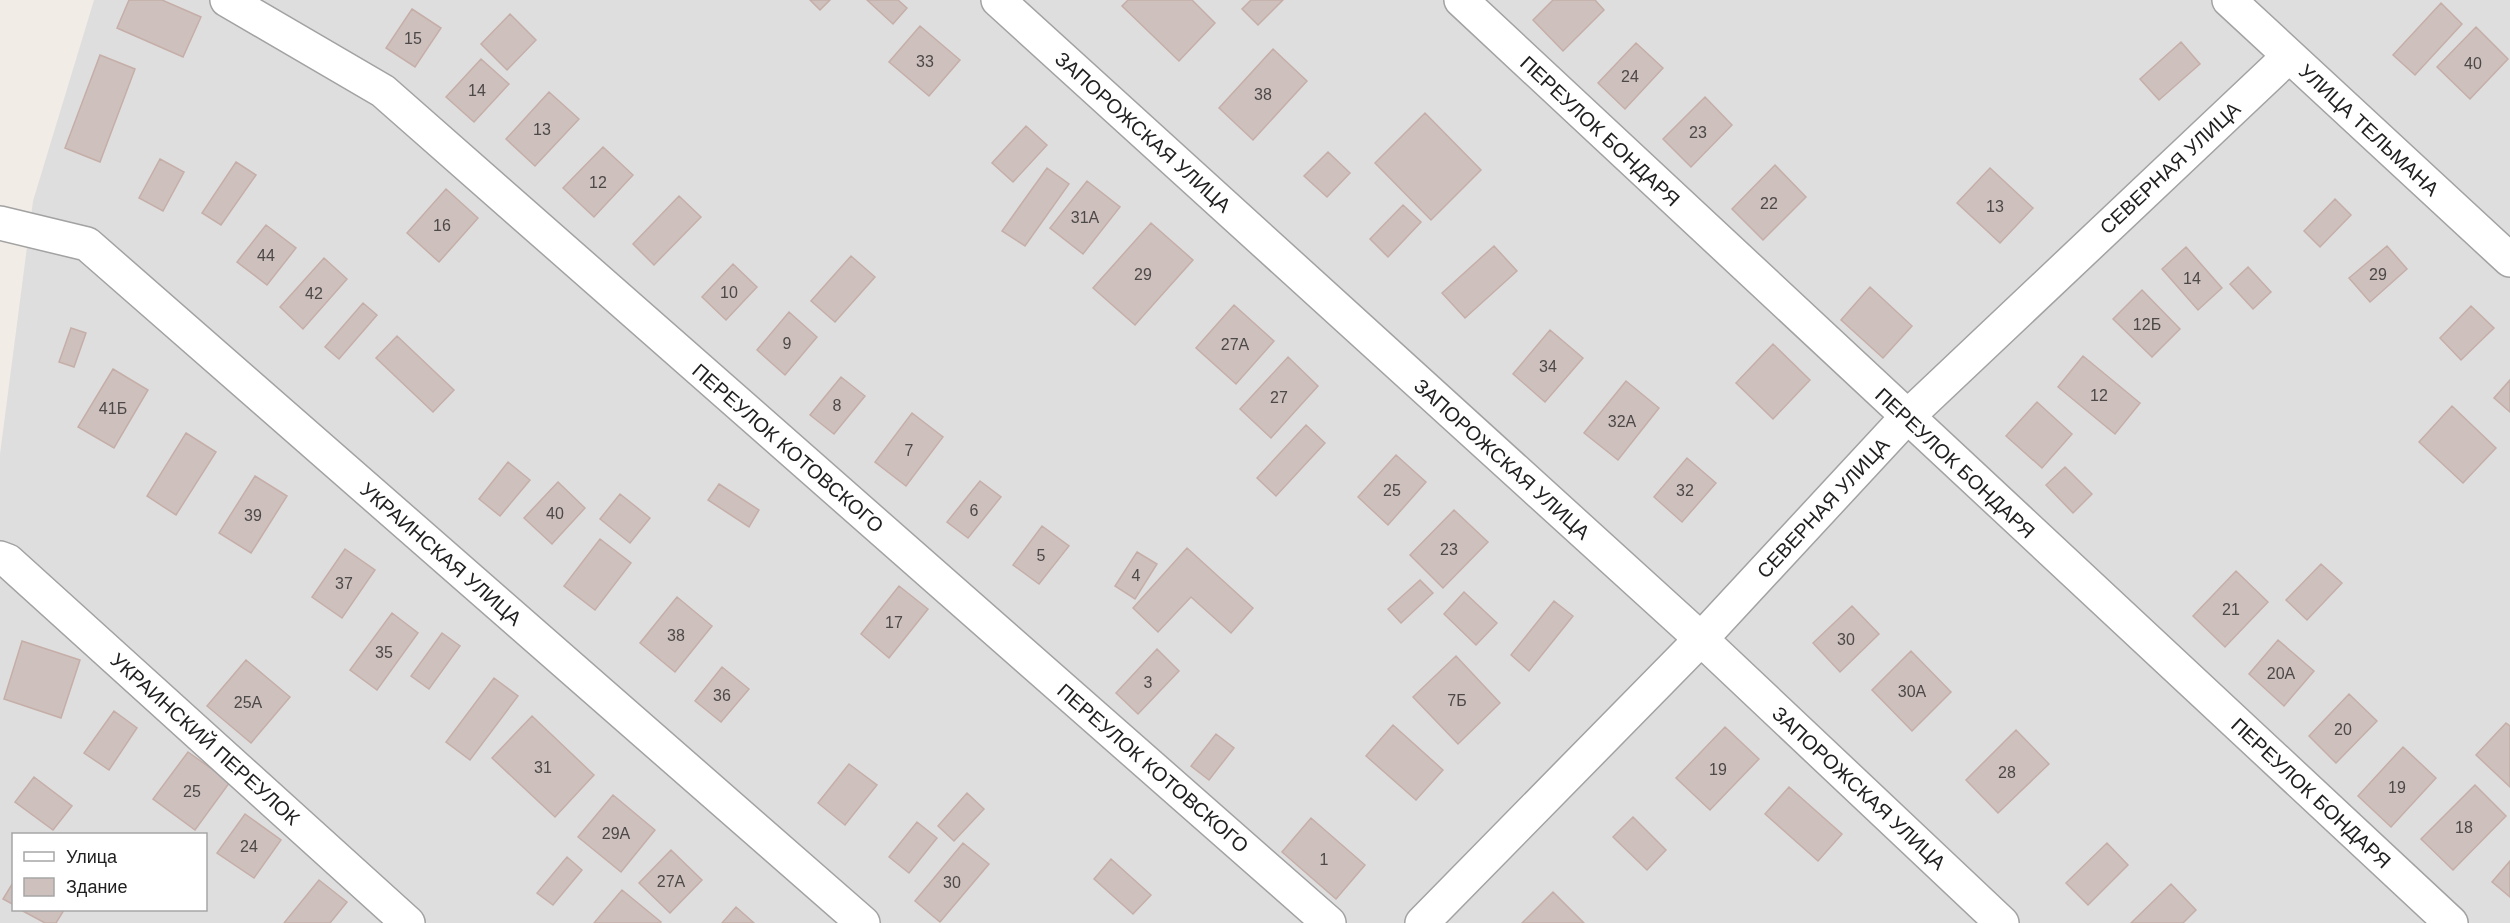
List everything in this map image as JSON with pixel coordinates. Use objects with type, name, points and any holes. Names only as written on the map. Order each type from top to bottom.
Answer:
[{"type":"street","name":"ПЕРЕУЛОК КОТОВСКОГО","points":[[227,0],[383,91],[1329,923]]},
{"type":"street","name":"ЗАПОРОЖСКАЯ УЛИЦА","points":[[998,0],[1701,639],[2002,923]]},
{"type":"street","name":"ПЕРЕУЛОК БОНДАРЯ","points":[[1461,0],[1906,418],[2451,923]]},
{"type":"street","name":"УЛИЦА ТЕЛЬМАНА","points":[[2229,0],[2510,260]]},
{"type":"street","name":"СЕВЕРНАЯ УЛИЦА","points":[[1422,923],[1701,639],[1906,418],[2289,56]]},
{"type":"street","name":"УКРАИНСКАЯ УЛИЦА","points":[[0,223],[87,244],[863,923]]},
{"type":"street","name":"УКРАИНСКИЙ ПЕРЕУЛОК","points":[[0,558],[8,561],[408,923]]},
{"type":"shaded area","points":[[94,0],[2510,0],[2510,923],[0,923],[0,454],[33,201]]},
{"type":"building","points":[[129,0],[162,0],[201,17],[183,57],[117,28]]},
{"type":"building","points":[[810,0],[830,0],[820,10]]},
{"type":"building","points":[[867,0],[898,0],[907,8],[893,24]]},
{"type":"building","points":[[1128,0],[1192,0],[1215,23],[1179,61],[1122,6]]},
{"type":"building","points":[[1251,0],[1283,0],[1258,25],[1242,9]]},
{"type":"building","points":[[1553,0],[1595,0],[1604,10],[1563,51],[1533,20]]},
{"type":"building","points":[[2441,3],[2462,24],[2415,75],[2393,55]]},
{"type":"building","points":[[412,9],[441,28],[415,67],[386,48]]},
{"type":"building","points":[[510,14],[536,40],[507,70],[481,44]]},
{"type":"building","points":[[920,26],[960,60],[929,96],[889,62]]},
{"type":"building","points":[[2476,27],[2508,59],[2470,99],[2437,67]]},
{"type":"building","points":[[2181,42],[2200,64],[2159,100],[2140,79]]},
{"type":"building","points":[[1636,43],[1663,68],[1625,109],[1598,83]]},
{"type":"building","points":[[1273,49],[1307,81],[1253,140],[1219,108]]},
{"type":"building","points":[[100,55],[135,69],[100,162],[65,148]]},
{"type":"building","points":[[481,59],[509,84],[474,122],[446,97]]},
{"type":"building","points":[[549,92],[579,119],[535,166],[506,139]]},
{"type":"building","points":[[1705,97],[1732,125],[1691,167],[1663,139]]},
{"type":"building","points":[[1425,113],[1481,170],[1431,220],[1375,163]]},
{"type":"building","points":[[1026,126],[1047,145],[1013,182],[992,163]]},
{"type":"building","points":[[603,147],[633,175],[594,217],[563,188]]},
{"type":"building","points":[[1328,152],[1350,173],[1327,197],[1304,176]]},
{"type":"building","points":[[160,159],[184,172],[163,211],[139,198]]},
{"type":"building","points":[[236,162],[256,175],[221,225],[202,213]]},
{"type":"building","points":[[1775,165],[1806,197],[1763,240],[1732,209]]},
{"type":"building","points":[[1047,168],[1069,184],[1025,246],[1002,231]]},
{"type":"building","points":[[1990,168],[2033,208],[2000,243],[1957,203]]},
{"type":"building","points":[[1087,181],[1120,207],[1083,254],[1050,228]]},
{"type":"building","points":[[446,189],[478,218],[439,262],[407,233]]},
{"type":"building","points":[[679,196],[701,217],[654,265],[633,244]]},
{"type":"building","points":[[2335,199],[2351,215],[2320,247],[2304,231]]},
{"type":"building","points":[[1403,205],[1421,222],[1388,257],[1370,239]]},
{"type":"building","points":[[1151,223],[1193,260],[1135,325],[1093,288]]},
{"type":"building","points":[[266,225],[296,248],[267,285],[237,262]]},
{"type":"building","points":[[1494,246],[1517,271],[1465,318],[1442,293]]},
{"type":"building","points":[[2387,246],[2407,269],[2370,302],[2349,278]]},
{"type":"building","points":[[2186,247],[2222,288],[2198,310],[2162,269]]},
{"type":"building","points":[[851,256],[875,277],[835,322],[811,301]]},
{"type":"building","points":[[324,258],[347,279],[303,329],[280,307]]},
{"type":"building","points":[[733,264],[757,287],[726,320],[702,297]]},
{"type":"building","points":[[2248,267],[2271,292],[2253,309],[2230,284]]},
{"type":"building","points":[[1870,287],[1912,326],[1883,358],[1841,320]]},
{"type":"building","points":[[2142,290],[2180,329],[2152,357],[2113,319]]},
{"type":"building","points":[[363,303],[377,315],[339,359],[325,347]]},
{"type":"building","points":[[1234,305],[1274,341],[1236,384],[1196,348]]},
{"type":"building","points":[[2471,306],[2494,328],[2461,360],[2440,338]]},
{"type":"building","points":[[789,312],[817,337],[785,375],[757,350]]},
{"type":"building","points":[[71,328],[86,333],[74,367],[59,362]]},
{"type":"building","points":[[1550,330],[1583,358],[1545,402],[1513,374]]},
{"type":"building","points":[[397,336],[454,390],[433,412],[376,358]]},
{"type":"building","points":[[1773,344],[1810,380],[1773,419],[1736,383]]},
{"type":"building","points":[[2083,356],[2140,403],[2115,434],[2058,387]]},
{"type":"building","points":[[1288,357],[1318,386],[1271,438],[1240,409]]},
{"type":"building","points":[[113,369],[148,390],[114,448],[78,427]]},
{"type":"building","points":[[841,377],[865,396],[834,434],[810,415]]},
{"type":"building","points":[[2510,380],[2510,412],[2494,398]]},
{"type":"building","points":[[1626,381],[1659,408],[1618,460],[1584,433]]},
{"type":"building","points":[[2037,402],[2072,434],[2042,468],[2006,436]]},
{"type":"building","points":[[2452,406],[2496,448],[2463,483],[2419,442]]},
{"type":"building","points":[[912,413],[943,437],[906,486],[875,462]]},
{"type":"building","points":[[1306,425],[1325,443],[1276,496],[1257,478]]},
{"type":"building","points":[[186,433],[216,452],[176,515],[147,496]]},
{"type":"building","points":[[1396,455],[1426,482],[1388,525],[1358,497]]},
{"type":"building","points":[[1687,458],[1716,483],[1682,522],[1654,497]]},
{"type":"building","points":[[508,462],[530,480],[500,516],[479,499]]},
{"type":"building","points":[[2065,467],[2092,494],[2073,513],[2046,485]]},
{"type":"building","points":[[255,476],[287,496],[251,553],[219,533]]},
{"type":"building","points":[[980,481],[1001,497],[968,538],[947,522]]},
{"type":"building","points":[[558,482],[585,508],[552,544],[524,518]]},
{"type":"building","points":[[719,484],[759,510],[749,527],[708,500]]},
{"type":"building","points":[[620,494],[650,518],[630,543],[600,519]]},
{"type":"building","points":[[1454,510],[1488,542],[1443,588],[1410,555]]},
{"type":"building","points":[[1042,526],[1069,546],[1039,584],[1013,565]]},
{"type":"building","points":[[600,539],[631,563],[595,610],[564,586]]},
{"type":"building","points":[[1187,548],[1253,608],[1231,633],[1191,597],[1158,632],[1133,608]]},
{"type":"building","points":[[345,549],[375,570],[342,618],[312,597]]},
{"type":"building","points":[[1137,552],[1157,564],[1135,599],[1115,586]]},
{"type":"building","points":[[2321,564],[2342,583],[2307,620],[2286,600]]},
{"type":"building","points":[[2236,571],[2268,602],[2225,647],[2193,616]]},
{"type":"building","points":[[1420,580],[1433,593],[1401,623],[1388,609]]},
{"type":"building","points":[[899,586],[928,609],[889,658],[861,634]]},
{"type":"building","points":[[1464,592],[1497,623],[1476,645],[1444,614]]},
{"type":"building","points":[[677,597],[712,626],[675,672],[640,643]]},
{"type":"building","points":[[1554,601],[1573,616],[1529,671],[1511,655]]},
{"type":"building","points":[[1852,606],[1879,634],[1840,672],[1813,643]]},
{"type":"building","points":[[392,613],[418,633],[377,690],[350,670]]},
{"type":"building","points":[[442,633],[460,646],[429,689],[411,676]]},
{"type":"building","points":[[2278,640],[2314,671],[2284,706],[2249,674]]},
{"type":"building","points":[[22,641],[80,660],[61,718],[4,699]]},
{"type":"building","points":[[1157,649],[1179,671],[1138,714],[1116,693]]},
{"type":"building","points":[[1911,651],[1951,692],[1912,731],[1872,690]]},
{"type":"building","points":[[1456,656],[1500,703],[1458,744],[1413,697]]},
{"type":"building","points":[[246,660],[290,697],[251,743],[207,706]]},
{"type":"building","points":[[722,667],[749,689],[721,722],[695,701]]},
{"type":"building","points":[[494,678],[518,696],[470,760],[446,742]]},
{"type":"building","points":[[2349,694],[2377,721],[2336,763],[2309,736]]},
{"type":"building","points":[[114,711],[137,728],[109,770],[84,753]]},
{"type":"building","points":[[532,716],[594,775],[555,817],[492,758]]},
{"type":"building","points":[[2506,723],[2510,726],[2510,787],[2476,755]]},
{"type":"building","points":[[1393,725],[1443,770],[1416,800],[1366,756]]},
{"type":"building","points":[[1725,727],[1759,759],[1710,810],[1676,778]]},
{"type":"building","points":[[2016,730],[2049,764],[1998,813],[1966,780]]},
{"type":"building","points":[[1216,734],[1234,748],[1209,780],[1191,766]]},
{"type":"building","points":[[2403,747],[2436,778],[2391,827],[2358,796]]},
{"type":"building","points":[[188,752],[230,782],[195,830],[153,799]]},
{"type":"building","points":[[849,764],[877,785],[845,825],[818,803]]},
{"type":"building","points":[[34,777],[72,806],[53,830],[15,802]]},
{"type":"building","points":[[2475,785],[2506,816],[2453,870],[2421,839]]},
{"type":"building","points":[[1789,787],[1842,834],[1818,861],[1765,814]]},
{"type":"building","points":[[967,793],[984,809],[954,841],[938,826]]},
{"type":"building","points":[[613,795],[655,830],[621,872],[578,837]]},
{"type":"building","points":[[245,814],[281,840],[254,878],[217,853]]},
{"type":"building","points":[[1633,817],[1666,850],[1647,870],[1613,837]]},
{"type":"building","points":[[1311,818],[1365,865],[1336,899],[1282,852]]},
{"type":"building","points":[[917,822],[937,838],[909,873],[889,857]]},
{"type":"building","points":[[963,843],[989,864],[940,922],[915,901]]},
{"type":"building","points":[[2107,843],[2128,865],[2088,905],[2066,883]]},
{"type":"building","points":[[671,850],[702,880],[670,913],[639,883]]},
{"type":"building","points":[[567,857],[582,870],[553,905],[537,893]]},
{"type":"building","points":[[1111,859],[1151,895],[1133,914],[1094,879]]},
{"type":"building","points":[[2510,861],[2510,897],[2492,882]]},
{"type":"building","points":[[319,880],[347,902],[330,923],[284,923]]},
{"type":"building","points":[[12,884],[12,904],[3,899]]},
{"type":"building","points":[[2171,884],[2196,910],[2183,923],[2131,923]]},
{"type":"building","points":[[622,890],[661,922],[594,923]]},
{"type":"building","points":[[1553,892],[1584,923],[1522,923]]},
{"type":"building","points":[[736,907],[754,923],[722,923]]},
{"type":"building","points":[[23,911],[63,911],[56,923],[45,923]]}]
